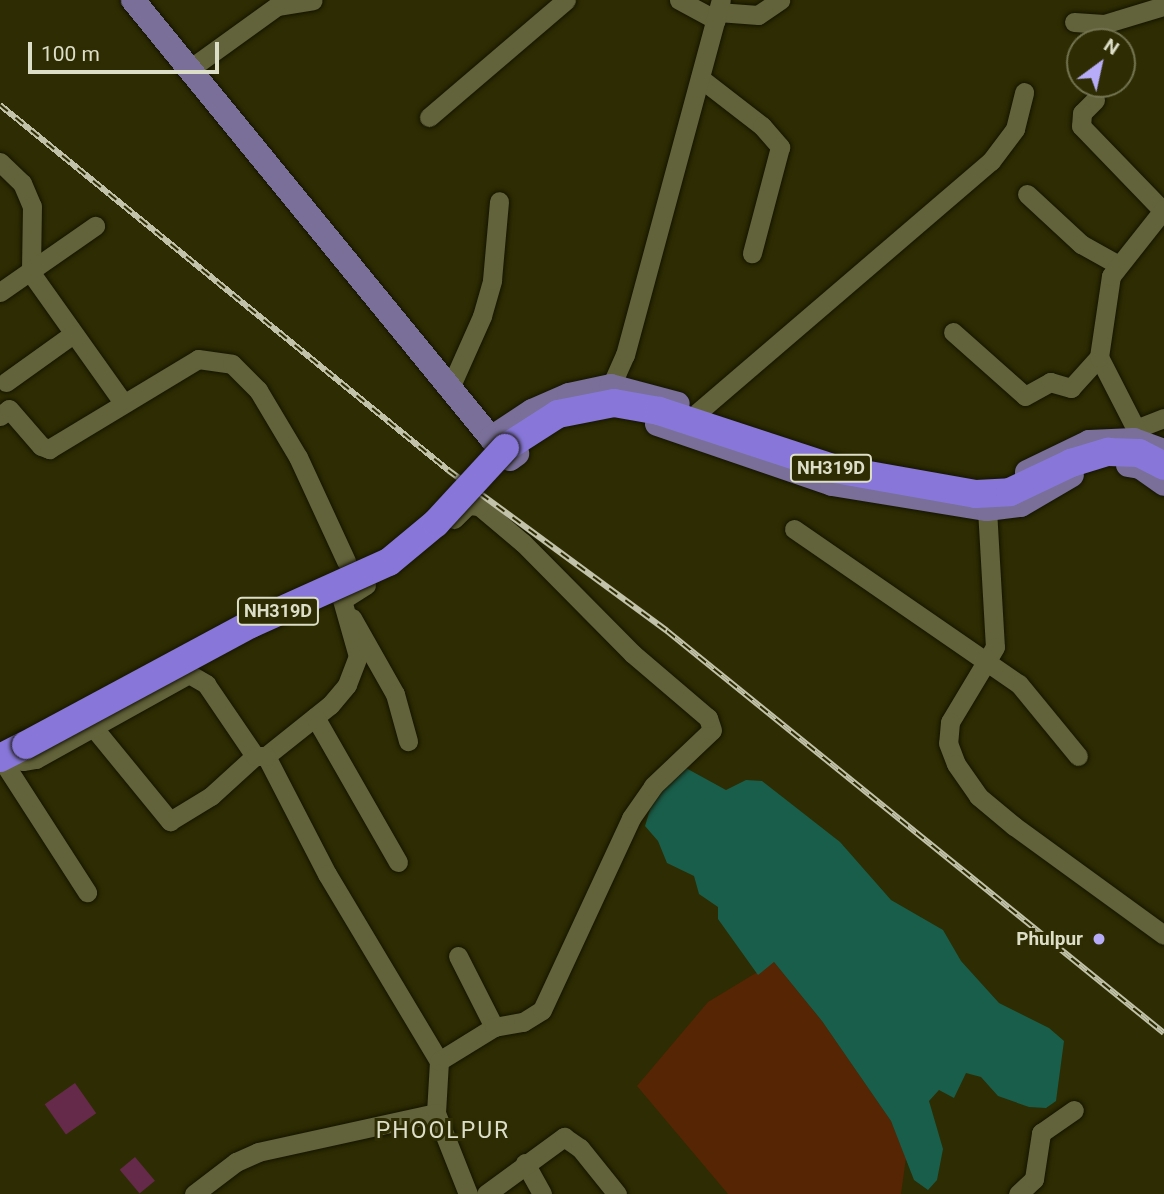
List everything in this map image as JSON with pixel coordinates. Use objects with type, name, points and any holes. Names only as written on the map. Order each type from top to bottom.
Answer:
[{"type":"highway","name":"NH319D","points":[[8,753],[251,624],[396,558],[436,523],[505,448],[540,422],[574,408],[636,405],[835,470],[976,494],[1010,492],[1071,463],[1108,452],[1139,453],[1164,466]]},
{"type":"main road","points":[[133,0],[510,459],[544,434],[612,412],[832,484],[987,509],[1021,505],[1095,467],[1140,467],[1164,484]]},
{"type":"main road","points":[[491,438],[532,411],[569,395],[620,387],[838,459],[977,483],[1012,480],[1061,452],[1089,442],[1148,440]]},
{"type":"street","points":[[191,68],[277,6],[313,0]]},
{"type":"street","points":[[429,117],[566,0]]},
{"type":"street","points":[[679,0],[718,11],[758,15],[780,0]]},
{"type":"street","points":[[1074,22],[1104,24],[1160,7]]},
{"type":"street","points":[[620,387],[625,355],[718,11]]},
{"type":"street","points":[[700,78],[762,126],[780,147],[752,253]]},
{"type":"street","points":[[698,412],[991,161],[1015,129],[1024,92]]},
{"type":"street","points":[[953,332],[1025,396],[1050,382],[1071,388],[1099,357],[1108,288],[1117,264],[1163,210],[1081,127],[1082,113],[1095,100]]},
{"type":"street","points":[[0,162],[22,183],[32,206],[31,273],[122,401]]},
{"type":"street","points":[[1027,194],[1081,244],[1117,264]]},
{"type":"street","points":[[450,388],[485,304],[499,201]]},
{"type":"street","points":[[0,292],[31,273],[94,226]]},
{"type":"street","points":[[6,382],[73,334]]},
{"type":"street","points":[[1099,357],[1148,440],[1164,418]]},
{"type":"street","points":[[0,416],[9,409],[41,446],[49,449],[122,401],[198,359],[218,358],[246,374],[298,457],[346,561]]},
{"type":"street","points":[[93,727],[170,821],[211,796],[315,717],[347,685],[358,656],[345,615],[345,597],[400,566],[468,505],[479,506],[711,722],[709,734],[653,786],[631,818],[542,1010],[523,1022],[494,1027],[439,1061]]},
{"type":"street","points":[[987,509],[995,632],[988,662],[950,722],[948,743],[956,764],[978,796],[1014,827],[1164,935]]},
{"type":"street","points":[[794,529],[1033,696],[1079,756]]},
{"type":"street","points":[[345,615],[354,619],[385,672],[408,741]]},
{"type":"street","points":[[8,753],[30,761],[194,675],[206,684],[261,756],[327,874],[439,1061],[436,1113],[468,1194]]},
{"type":"street","points":[[315,717],[398,862]]},
{"type":"street","points":[[8,753],[87,892]]},
{"type":"street","points":[[458,956],[494,1027]]},
{"type":"street","points":[[1018,1194],[1034,1179],[1041,1133],[1074,1110]]},
{"type":"street","points":[[194,1194],[236,1162],[258,1152],[436,1113]]},
{"type":"street","points":[[486,1194],[564,1137],[580,1148],[617,1194]]},
{"type":"street","points":[[525,1163],[542,1194]]},
{"type":"shaded area","points":[[684,767],[726,790],[746,780],[762,781],[840,842],[891,900],[943,930],[961,961],[999,1003],[1049,1028],[1064,1041],[1056,1101],[1046,1108],[1029,1107],[998,1096],[981,1077],[966,1073],[954,1098],[939,1090],[929,1101],[943,1149],[937,1180],[928,1190],[914,1180],[891,1121],[822,1021],[774,962],[758,975],[718,919],[718,907],[699,894],[694,876],[667,863],[658,841],[645,826],[655,793]]},
{"type":"shaded area","points":[[774,962],[822,1021],[891,1121],[906,1158],[901,1194],[728,1194],[637,1086],[708,1002]]},
{"type":"building","points":[[75,1083],[96,1113],[66,1135],[45,1104]]},
{"type":"building","points":[[135,1157],[155,1181],[140,1194],[120,1170]]},
{"type":"railway","points":[[0,105],[448,470],[667,631],[1164,1033]]},
{"type":"place","name":"Phulpur","points":[[1099,939]]},
{"type":"district","name":"PHOOLPUR","points":[[443,1131]]}]
